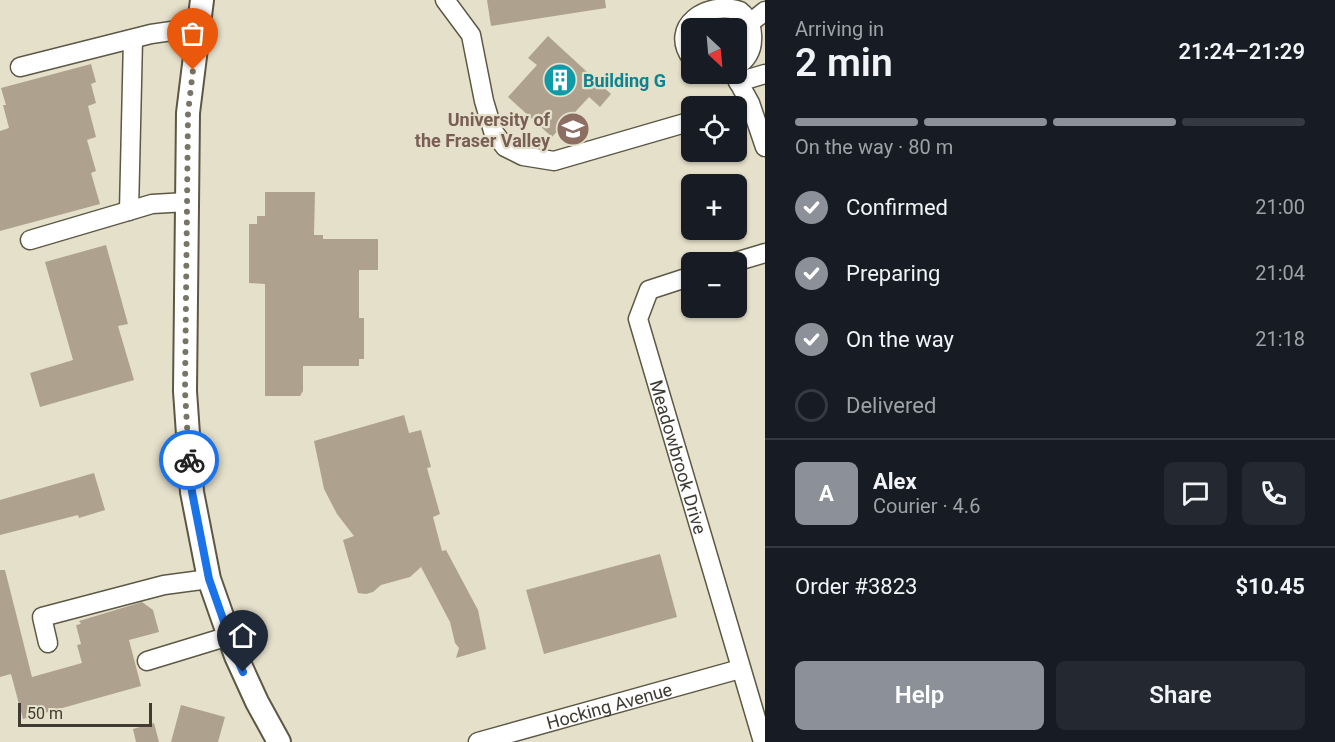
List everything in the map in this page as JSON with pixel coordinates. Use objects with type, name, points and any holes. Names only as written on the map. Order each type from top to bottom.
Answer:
[{"type":"main road","points":[[202,0],[188,113],[185,391],[192,492],[209,579],[236,656],[279,742]]},
{"type":"street","points":[[445,0],[471,35],[484,100],[493,131],[506,147],[523,156],[554,161],[681,124]]},
{"type":"street","points":[[690,18],[694,12],[704,6],[725,3],[735,7],[747,18]]},
{"type":"street","points":[[750,23],[765,11]]},
{"type":"street","points":[[747,18],[753,34],[752,45],[747,56]]},
{"type":"street","points":[[20,67],[151,34],[199,27]]},
{"type":"street","points":[[129,211],[133,39]]},
{"type":"street","points":[[747,74],[765,74]]},
{"type":"street","points":[[747,112],[764,144]]},
{"type":"street","points":[[30,240],[152,204],[187,202]]},
{"type":"street","points":[[747,259],[765,254]]},
{"type":"street","name":"Meadowbrook Drive","points":[[681,280],[649,290],[638,319],[740,669]]},
{"type":"street","points":[[48,643],[42,617],[164,585],[209,579]]},
{"type":"street","points":[[147,661],[229,636]]},
{"type":"street","points":[[740,669],[762,742]]},
{"type":"street","name":"Hocking Avenue","points":[[478,742],[740,669]]},
{"type":"building","points":[[487,0],[605,0],[606,8],[491,26]]},
{"type":"building","name":"Building G","points":[[548,36],[611,94],[600,107],[589,97],[552,137],[508,97],[537,65],[528,58]]},
{"type":"building","points":[[91,64],[96,82],[91,84],[96,103],[88,106],[96,137],[87,140],[96,171],[91,173],[100,204],[0,231],[0,131],[9,128],[1,88]]},
{"type":"building","points":[[265,192],[315,192],[314,235],[323,235],[323,239],[378,239],[378,270],[359,270],[359,318],[364,318],[364,359],[359,359],[359,366],[303,366],[303,391],[300,396],[265,396],[265,284],[249,283],[249,224],[257,224],[257,216],[265,216]]},
{"type":"building","points":[[106,245],[128,324],[118,326],[134,380],[40,407],[30,373],[73,360],[45,262]]},
{"type":"building","points":[[404,415],[409,433],[421,430],[431,467],[427,468],[440,514],[433,517],[442,551],[446,550],[478,610],[486,649],[456,658],[459,648],[455,643],[450,622],[421,567],[410,577],[381,585],[373,592],[358,593],[343,540],[354,536],[337,514],[324,489],[314,441]]},
{"type":"building","points":[[94,473],[105,510],[0,535],[0,500]]},
{"type":"building","points":[[660,554],[677,617],[544,654],[526,590]]},
{"type":"building","points":[[0,570],[5,570],[32,677],[82,663],[77,645],[81,644],[76,625],[81,624],[79,621],[142,602],[153,610],[159,632],[129,640],[141,686],[23,719],[11,674],[0,677]]},
{"type":"building","points":[[181,705],[225,717],[218,742],[171,742]]},
{"type":"building","points":[[154,723],[159,742],[136,742],[133,729]]},
{"type":"way so far","points":[[189,460],[185,391],[188,113],[193,70]]},
{"type":"place","name":"Building G","points":[[560,80]]},
{"type":"place","name":"University of the Fraser Valley","points":[[573,129]]},
{"type":"route","points":[[189,460],[192,492],[209,579],[243,672]]}]
